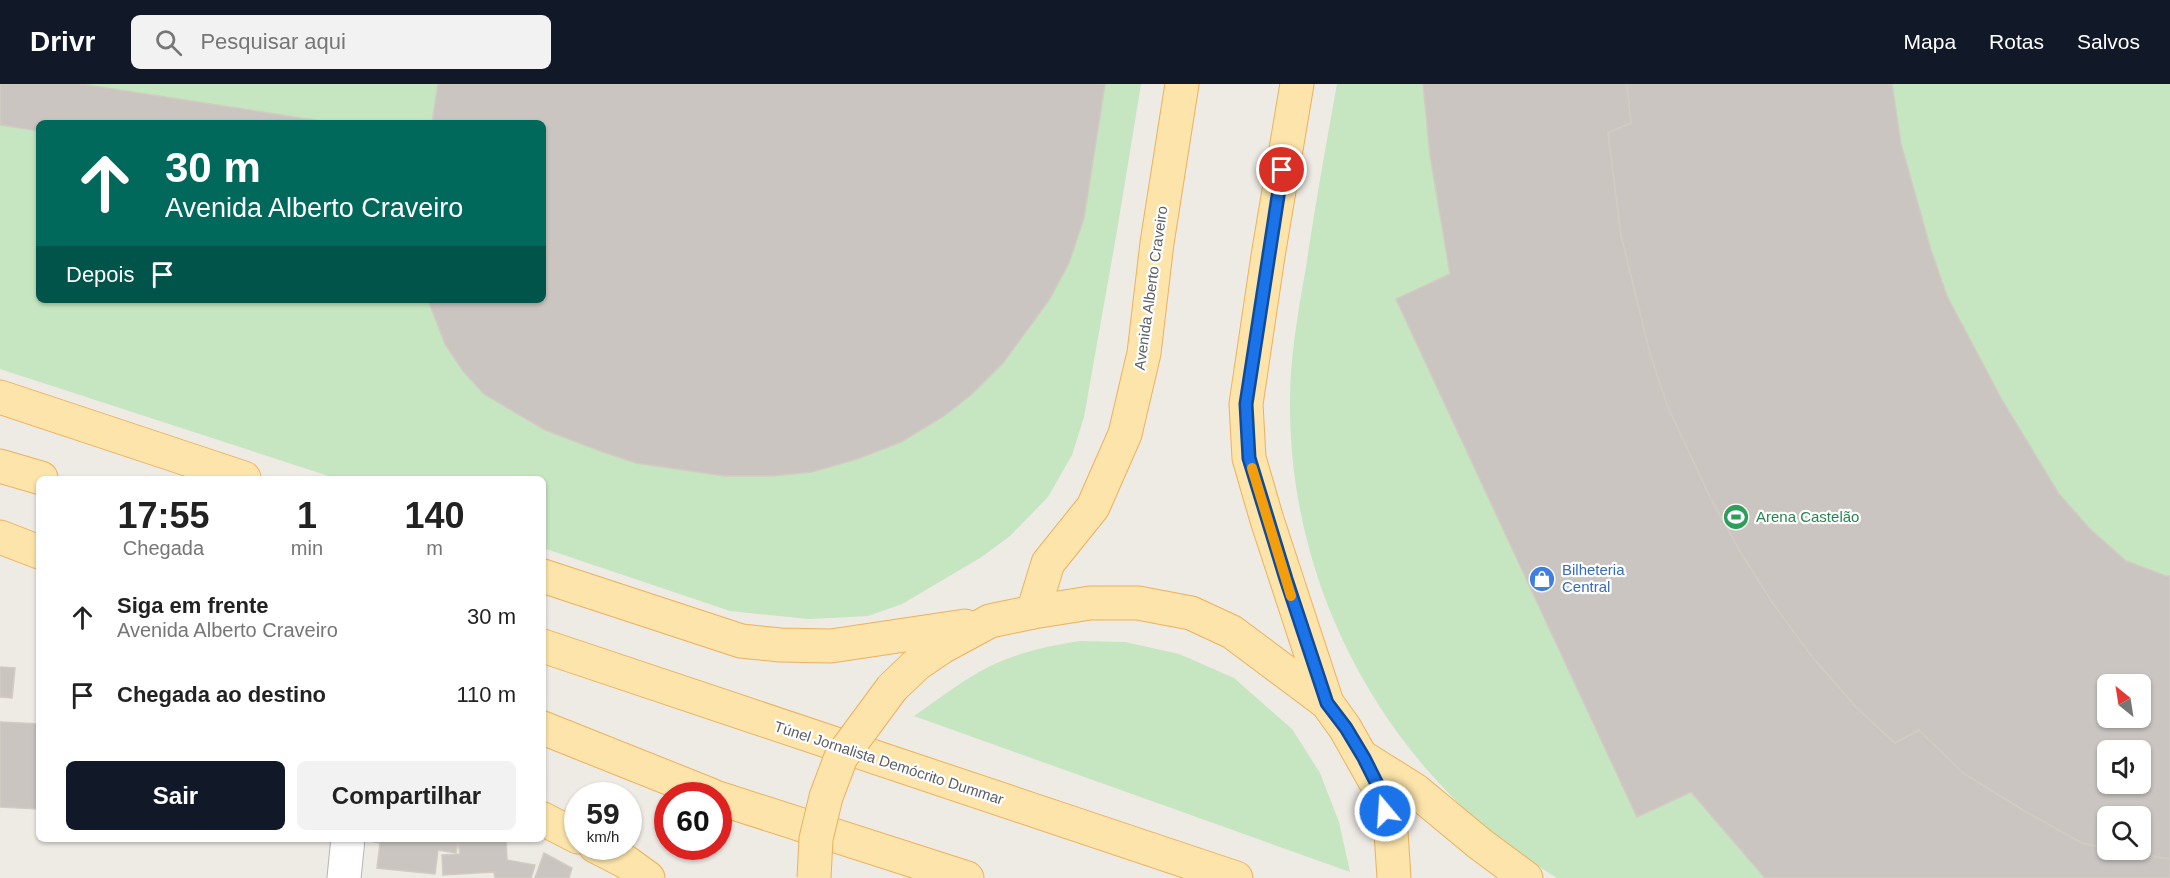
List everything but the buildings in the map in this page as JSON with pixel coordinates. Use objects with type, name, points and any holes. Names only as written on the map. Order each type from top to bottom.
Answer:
[{"type":"main road","name":"Avenida Alberto Craveiro","points":[[1033,612],[1048,563],[1093,507],[1125,434],[1144,353],[1157,243],[1182,84]]},
{"type":"main road","points":[[1297,84],[1246,404],[1249,458],[1327,703]]},
{"type":"main road","points":[[0,397],[238,476]]},
{"type":"main road","points":[[0,466],[36,477]]},
{"type":"main road","points":[[0,537],[36,551]]},
{"type":"main road","points":[[546,577],[741,641],[780,645],[831,646],[1090,603],[1138,603],[1191,613],[1232,632],[1327,703],[1346,728],[1380,790],[1391,832],[1394,878]]},
{"type":"main road","points":[[814,878],[816,839],[826,797],[841,757],[892,688],[917,664],[942,647],[990,621]]},
{"type":"main road","name":"Túnel Jornalista Demócrito Dummar","points":[[546,647],[1236,878]]},
{"type":"main road","points":[[546,729],[678,782]]},
{"type":"main road","points":[[1364,758],[1415,790],[1480,844],[1526,878]]},
{"type":"main road","points":[[732,802],[967,878]]},
{"type":"main road","points":[[546,821],[564,830]]},
{"type":"main road","points":[[622,860],[648,878]]},
{"type":"street","points":[[344,878],[348,842]]},
{"type":"green space","points":[[0,84],[1141,84],[1084,417],[1072,455],[1048,497],[1010,536],[980,558],[902,604],[868,616],[809,619],[730,611],[546,549],[546,476],[329,476],[0,369]]},
{"type":"green space","name":"Arena Castelão","points":[[1337,84],[2170,84],[2170,878],[1557,878],[1500,840],[1453,798],[1411,751],[1375,700],[1345,645],[1321,587],[1304,527],[1293,465],[1290,402],[1291,368],[1297,318]]},
{"type":"green space","points":[[1080,641],[1125,642],[1179,654],[1234,678],[1292,729],[1320,773],[1339,822],[1350,872],[914,716],[958,685],[992,665],[1013,656]]},
{"type":"slow traffic","points":[[1252,468],[1291,596]]},
{"type":"place","name":"Arena Castelão","points":[[1736,517]]},
{"type":"place","name":"Bilheteria Central","points":[[1542,579]]},
{"type":"route","points":[[1282,170],[1246,404],[1249,458],[1327,703],[1346,728],[1364,758],[1380,790],[1385,811]]}]
